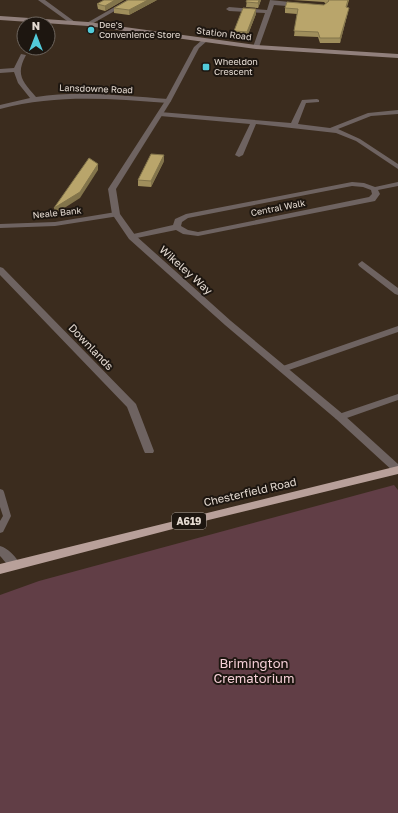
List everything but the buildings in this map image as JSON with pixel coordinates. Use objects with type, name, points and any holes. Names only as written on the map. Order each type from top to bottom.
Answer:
[{"type":"highway","name":"Chesterfield Road","points":[[0,569],[192,520],[398,470]]},
{"type":"main road","name":"Station Road","points":[[0,18],[72,22],[256,47],[398,56]]},
{"type":"street","points":[[41,0],[72,22]]},
{"type":"street","points":[[88,24],[131,0]]},
{"type":"street","points":[[256,47],[273,1],[309,5]]},
{"type":"street","points":[[229,9],[269,12]]},
{"type":"street","name":"Wikeley Way","points":[[204,41],[197,47],[168,101],[112,189],[116,214],[132,237],[228,323],[340,417],[398,470]]},
{"type":"street","points":[[22,56],[17,63],[16,75],[22,85],[34,98]]},
{"type":"street","points":[[0,71],[16,70]]},
{"type":"street","name":"Lansdowne Road","points":[[0,107],[34,98],[71,95],[168,101]]},
{"type":"street","points":[[294,125],[304,100],[317,102]]},
{"type":"street","points":[[330,130],[370,114],[398,112]]},
{"type":"street","points":[[160,114],[294,125],[338,131],[358,140],[398,167]]},
{"type":"street","points":[[239,155],[254,122]]},
{"type":"street","name":"Central Walk","points":[[374,188],[376,194],[372,199],[198,234],[186,232],[178,227],[178,221],[186,216],[352,184],[374,188],[398,184]]},
{"type":"street","name":"Neale Bank","points":[[0,226],[55,224],[116,214]]},
{"type":"street","points":[[132,237],[178,227]]},
{"type":"street","points":[[362,264],[398,292]]},
{"type":"street","name":"Downlands","points":[[0,270],[132,406],[149,451]]},
{"type":"street","points":[[282,369],[398,329]]},
{"type":"street","points":[[340,417],[398,398]]},
{"type":"street","points":[[0,550],[15,565]]},
{"type":"lane","points":[[0,492],[7,516],[0,530]]},
{"type":"green space","name":"Brimington Crematorium","points":[[394,485],[398,490],[398,813],[0,813],[0,595],[39,581]]},
{"type":"place","name":"Dee's Convenience Store","points":[[91,30]]},
{"type":"place","name":"Wheeldon Crescent","points":[[206,67]]}]
